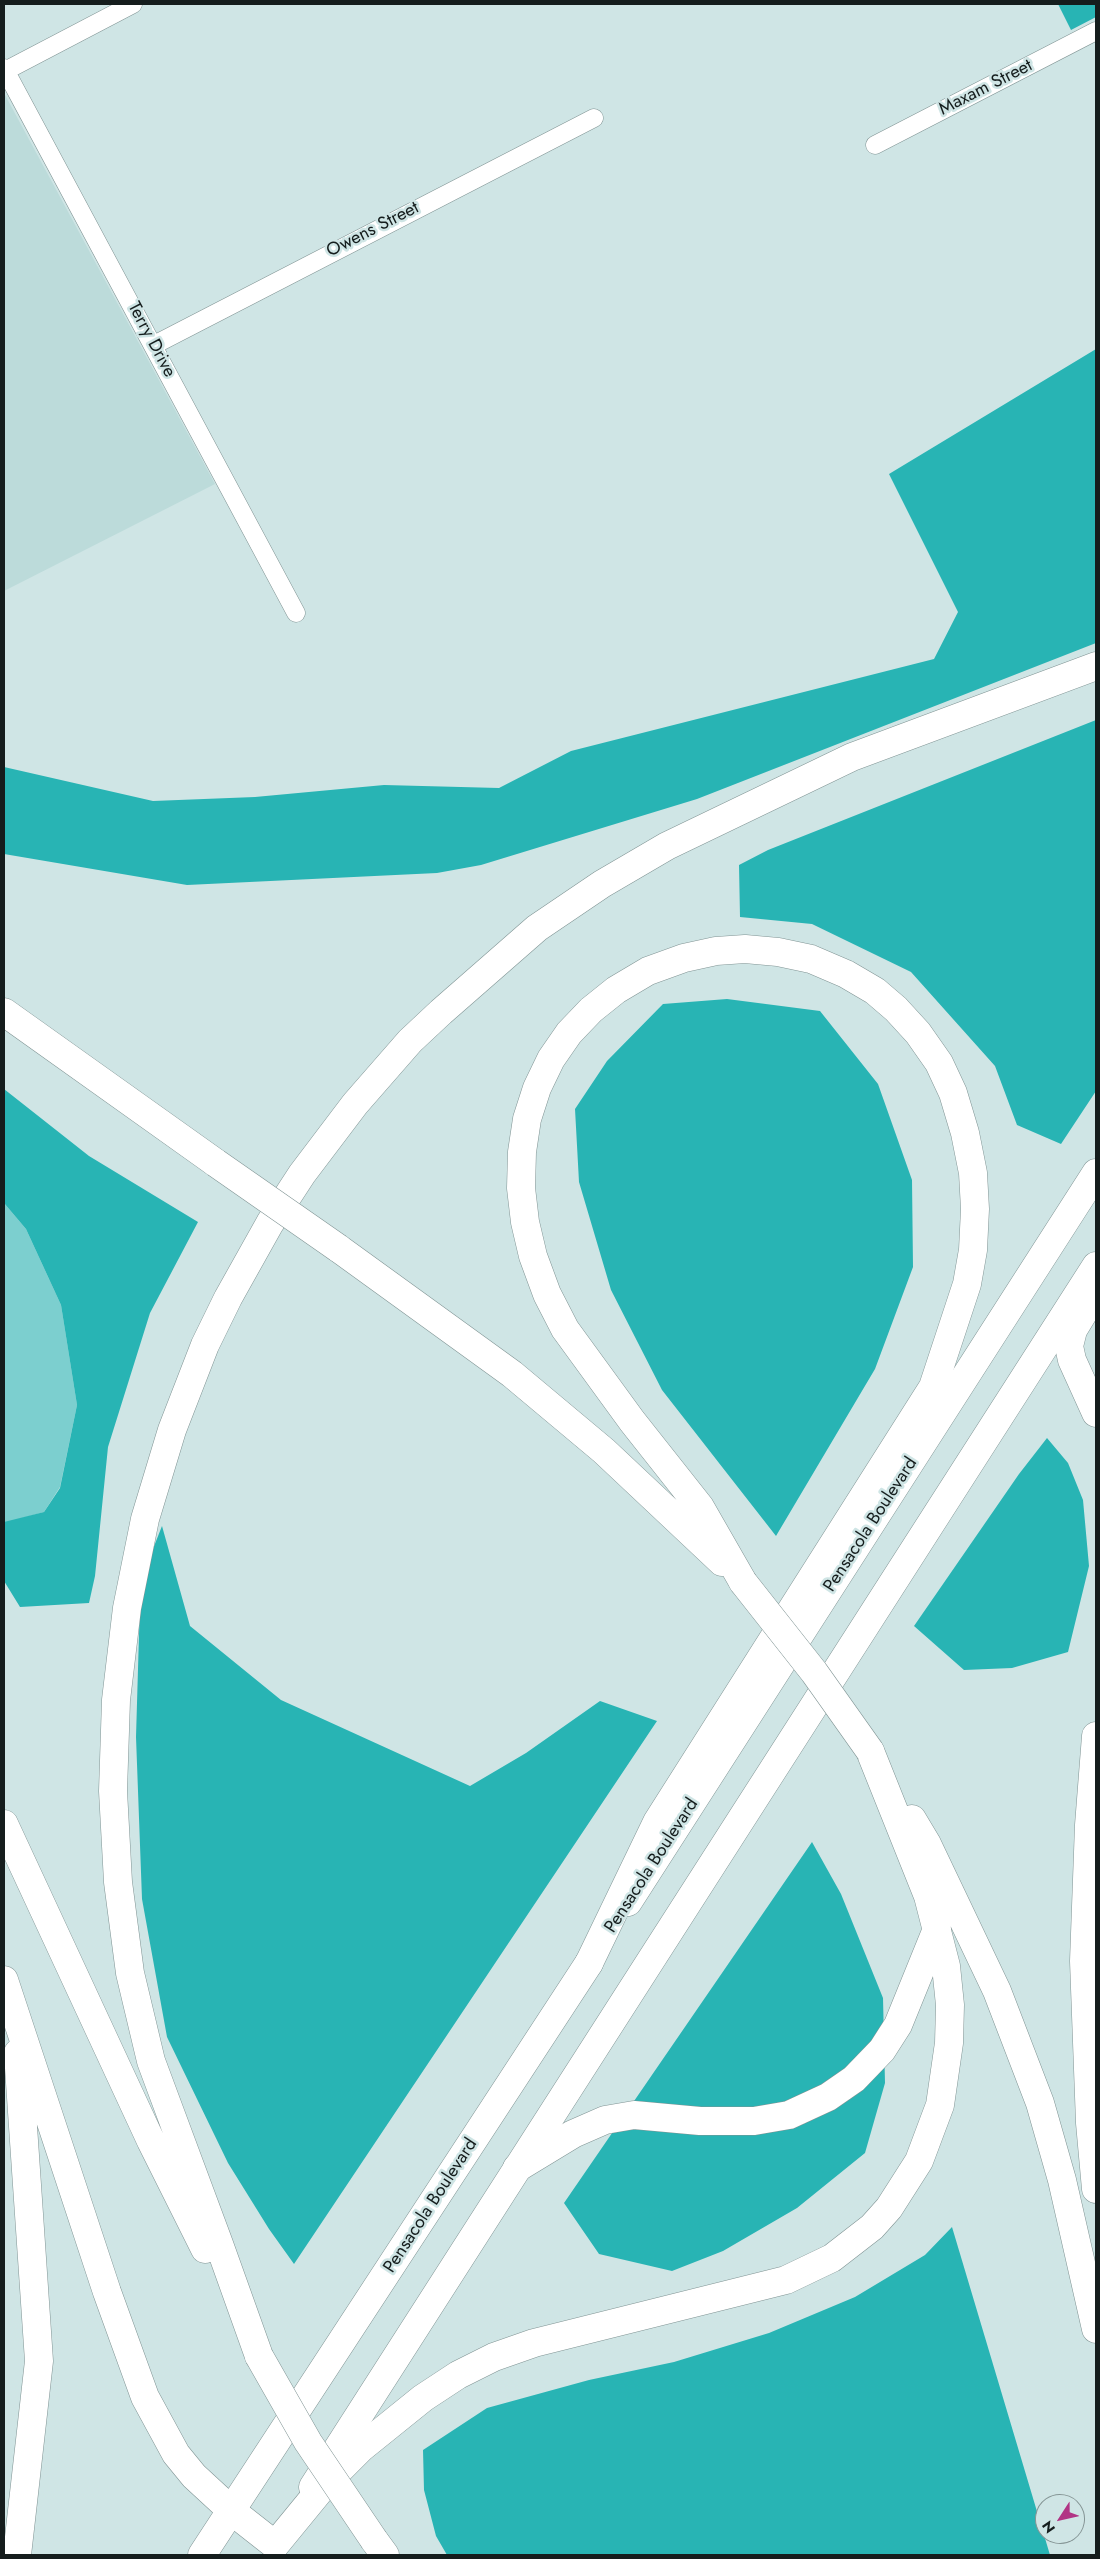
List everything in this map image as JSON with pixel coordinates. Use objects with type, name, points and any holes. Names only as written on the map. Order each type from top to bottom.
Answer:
[{"type":"main road","points":[[258,2356],[219,2244],[151,2061],[130,1973],[118,1882],[113,1791],[116,1700],[127,1608],[146,1519],[172,1430],[206,1344],[228,1298],[270,1223],[302,1174],[355,1104],[416,1035],[471,983],[537,928],[602,884],[668,846],[835,766],[1096,666]]},
{"type":"main road","points":[[589,1963],[657,1822],[933,1387],[967,1284],[973,1250],[976,1209],[973,1173],[965,1132],[953,1093],[938,1063],[918,1033],[889,1003],[846,974],[811,959],[778,952],[745,949],[716,951],[684,958],[648,971],[616,990],[591,1010],[569,1033],[551,1060],[537,1088],[527,1119],[522,1152],[525,1222],[533,1256],[546,1294],[565,1329],[632,1421],[700,1507],[743,1582]]},
{"type":"main road","points":[[4,1012],[338,1248],[520,1381],[604,1451],[743,1582],[814,1672],[870,1751],[927,1844],[968,1928],[1007,2018],[1040,2103],[1062,2180],[1096,2329]]},
{"type":"main road","name":"Pensacola Boulevard","points":[[202,2555],[233,2512],[589,1963],[1096,1173]]},
{"type":"main road","points":[[272,2550],[1096,1266]]},
{"type":"main road","points":[[1096,1292],[1073,1330],[1069,1346],[1074,1366],[1096,1413]]},
{"type":"main road","points":[[1096,1736],[1089,1825],[1084,1961],[1088,2096],[1096,2189]]},
{"type":"main road","points":[[272,2550],[325,2484],[362,2448],[423,2398],[458,2375],[494,2357],[534,2342],[786,2280],[832,2258],[872,2227],[906,2184],[919,2161],[940,2105],[948,2051],[950,2005],[946,1966],[928,1896],[870,1751]]},
{"type":"main road","points":[[4,1824],[151,2141],[258,2356],[308,2442],[380,2548]]},
{"type":"main road","points":[[517,2168],[573,2134],[605,2120],[634,2115],[700,2121],[754,2121],[789,2115],[828,2097],[854,2078],[882,2050],[898,2025],[937,1929]]},
{"type":"main road","points":[[4,1980],[110,2301],[145,2396],[176,2454],[194,2476],[272,2550]]},
{"type":"main road","points":[[15,2011],[39,2361],[17,2555]]},
{"type":"street","points":[[5,70],[133,4]]},
{"type":"street","name":"Maxam Street","points":[[876,145],[1096,31]]},
{"type":"street","name":"Terry Drive","points":[[5,70],[296,613]]},
{"type":"street","name":"Owens Street","points":[[154,345],[594,118]]},
{"type":"shaded area","points":[[1058,4],[1096,4],[1096,17],[1071,30]]},
{"type":"shaded area","points":[[4,93],[215,484],[4,591]]},
{"type":"shaded area","points":[[1096,349],[1096,643],[697,799],[481,865],[437,873],[187,885],[4,854],[4,767],[153,801],[255,797],[384,785],[499,788],[571,751],[934,659],[958,612],[889,474]]},
{"type":"shaded area","points":[[1096,720],[1096,1091],[1061,1144],[1017,1125],[995,1066],[911,972],[812,924],[740,917],[739,865],[768,850]]},
{"type":"shaded area","points":[[727,999],[820,1011],[878,1084],[912,1180],[913,1267],[875,1369],[776,1536],[662,1390],[611,1290],[579,1182],[575,1109],[607,1061],[663,1004]]},
{"type":"shaded area","points":[[4,1089],[89,1156],[198,1222],[150,1313],[108,1447],[95,1576],[89,1603],[20,1607],[4,1581],[4,1522],[44,1512],[60,1488],[77,1405],[61,1305],[26,1229],[4,1203]]},
{"type":"shaded area","points":[[4,1203],[26,1229],[61,1305],[77,1405],[60,1487],[44,1512],[5,1523]]},
{"type":"shaded area","points":[[1047,1438],[1068,1463],[1083,1500],[1089,1566],[1068,1652],[1012,1668],[964,1670],[914,1626],[1019,1474]]},
{"type":"shaded area","points":[[162,1526],[190,1626],[281,1700],[470,1786],[526,1753],[600,1701],[657,1721],[294,2264],[269,2229],[228,2163],[167,2037],[142,1899],[136,1737],[140,1601],[147,1564]]},
{"type":"shaded area","points":[[812,1842],[841,1894],[883,1998],[885,2083],[865,2153],[797,2208],[723,2251],[672,2271],[599,2254],[564,2203]]},
{"type":"shaded area","points":[[952,2227],[1035,2505],[1035,2544],[1047,2544],[1050,2555],[447,2555],[436,2536],[424,2490],[423,2450],[487,2408],[589,2380],[674,2362],[769,2333],[855,2297],[925,2255]]}]
